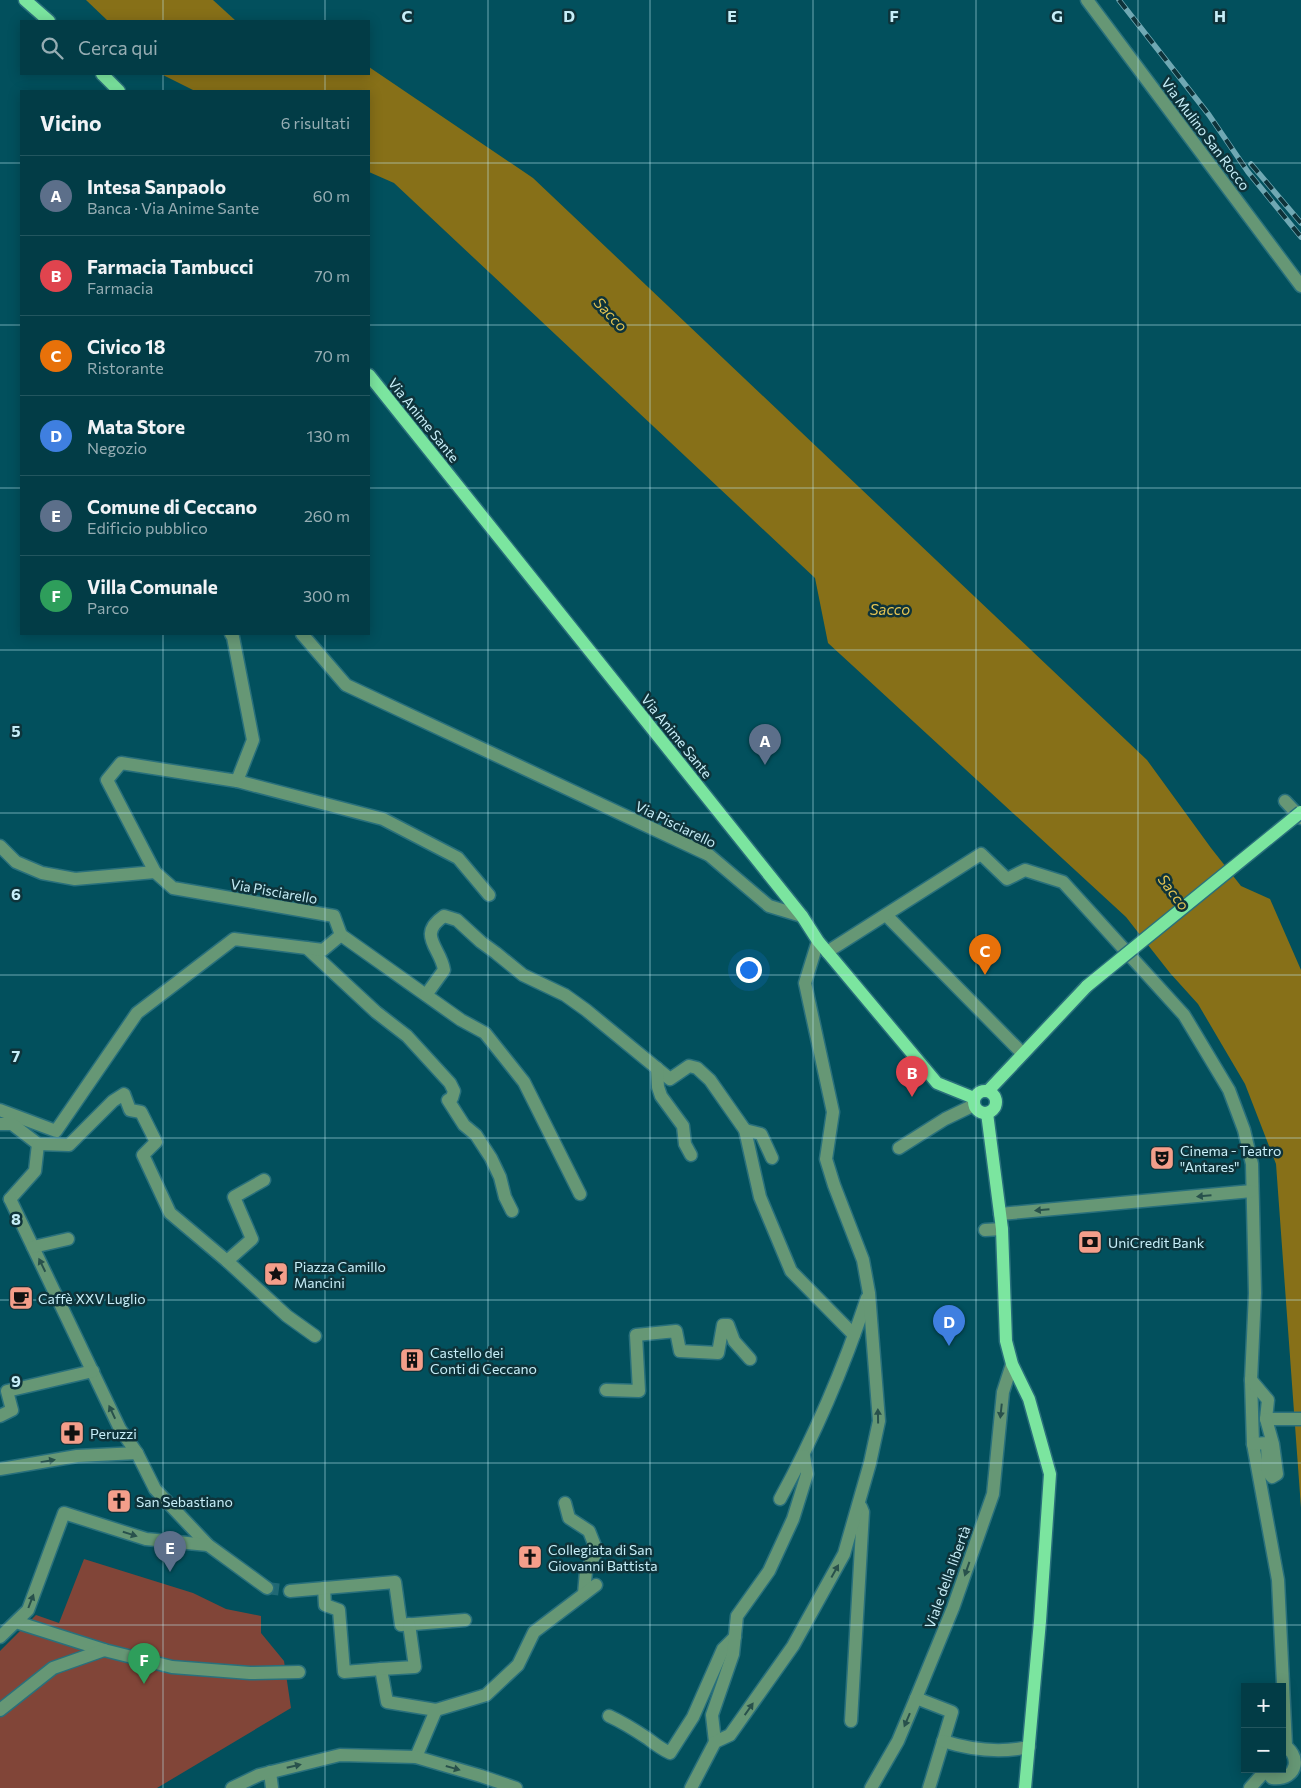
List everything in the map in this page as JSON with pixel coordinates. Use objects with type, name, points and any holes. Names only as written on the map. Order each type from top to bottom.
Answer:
[{"type":"main road","points":[[25,0],[48,20]]},
{"type":"main road","points":[[103,75],[118,90]]},
{"type":"main road","name":"Via Anime Sante","points":[[370,376],[802,916],[827,952],[937,1083],[974,1102]]},
{"type":"main road","points":[[988,1091],[1087,986],[1301,812]]},
{"type":"main road","points":[[988,1091],[992,1094],[996,1104],[993,1110],[982,1113],[976,1110],[974,1102],[977,1093],[988,1091]]},
{"type":"main road","points":[[987,1113],[1002,1229],[1006,1341],[1012,1364],[1030,1399],[1050,1474],[1040,1621],[1025,1788]]},
{"type":"street","name":"Via Mulino San Rocco","points":[[1087,0],[1301,286]]},
{"type":"street","points":[[232,635],[253,740],[237,781],[383,819],[458,858],[489,895]]},
{"type":"street","name":"Via Pisciarello","points":[[303,635],[346,685],[709,855],[769,906],[802,916]]},
{"type":"street","name":"Via Pisciarello","points":[[237,781],[121,763],[106,780],[155,872],[173,888],[334,916],[341,934]]},
{"type":"street","points":[[1285,802],[1301,818]]},
{"type":"street","points":[[0,846],[16,862],[42,872],[75,879],[155,872]]},
{"type":"street","points":[[827,952],[981,854],[1007,878],[1025,870],[1063,882],[1184,1015],[1229,1090],[1244,1130],[1252,1164],[1255,1292],[1251,1380],[1253,1444],[1278,1580],[1283,1728]]},
{"type":"street","points":[[886,915],[1022,1053]]},
{"type":"street","points":[[426,995],[444,970],[443,961],[431,942],[431,930],[437,921],[444,916],[457,920],[481,942],[523,975],[565,995],[586,1010],[670,1079],[689,1066],[697,1068],[710,1080],[745,1130],[760,1197],[791,1271],[854,1335]]},
{"type":"street","points":[[0,1110],[56,1131],[137,1013],[234,940],[323,950],[341,934],[461,1020],[485,1033],[524,1082],[580,1194]]},
{"type":"street","points":[[715,1742],[730,1735],[793,1646],[844,1554],[870,1463],[879,1421],[869,1293],[863,1260],[826,1159],[833,1112],[805,983],[818,941]]},
{"type":"street","points":[[307,948],[376,1012],[407,1036],[450,1083],[454,1091],[452,1098],[448,1100],[464,1125],[476,1135],[491,1158],[500,1177],[505,1197],[512,1210]]},
{"type":"street","points":[[658,1068],[658,1087],[661,1096],[683,1126],[685,1144],[691,1155]]},
{"type":"street","points":[[0,1124],[12,1124],[38,1144],[69,1145],[113,1101],[124,1094],[130,1110],[141,1112],[156,1142],[143,1154],[170,1213],[227,1261],[287,1316],[315,1336]]},
{"type":"street","points":[[899,1148],[974,1102]]},
{"type":"street","points":[[745,1130],[761,1134],[772,1158]]},
{"type":"street","points":[[38,1144],[35,1172],[5,1199],[33,1247],[120,1429],[138,1453],[155,1489],[208,1545],[267,1588]]},
{"type":"street","points":[[227,1261],[252,1239],[234,1198],[264,1180]]},
{"type":"street","points":[[1000,1214],[1252,1191]]},
{"type":"street","points":[[985,1230],[1002,1229]]},
{"type":"street","points":[[33,1247],[68,1239]]},
{"type":"street","points":[[780,1499],[804,1456],[854,1335],[869,1293]]},
{"type":"street","points":[[606,1390],[639,1391],[636,1335],[676,1331],[680,1351],[718,1353],[723,1325],[728,1325],[734,1341],[750,1359]]},
{"type":"street","name":"Viale della libertà","points":[[871,1788],[898,1741],[916,1698],[953,1608],[993,1494],[1003,1392],[1012,1364]]},
{"type":"street","points":[[0,1416],[12,1410],[7,1392],[92,1371]]},
{"type":"street","points":[[1251,1380],[1268,1400],[1272,1419],[1277,1474],[1272,1477],[1268,1472],[1267,1443],[1253,1444]]},
{"type":"street","points":[[1272,1419],[1301,1419]]},
{"type":"street","points":[[0,1469],[77,1456],[138,1453]]},
{"type":"street","points":[[691,1788],[715,1742],[712,1715],[732,1654],[737,1616],[769,1571],[793,1519],[807,1474],[804,1456]]},
{"type":"street","points":[[851,1721],[863,1512],[859,1502]]},
{"type":"street","points":[[565,1503],[569,1518],[589,1531],[597,1551],[586,1571],[584,1594]]},
{"type":"street","points":[[0,1637],[28,1610],[64,1513],[146,1539],[208,1545]]},
{"type":"street","points":[[290,1591],[395,1582],[401,1625],[465,1620]]},
{"type":"street","points":[[381,1669],[387,1702],[436,1710],[486,1695],[518,1665],[534,1632],[596,1585]]},
{"type":"street","points":[[324,1588],[325,1605],[339,1610],[344,1672],[414,1667],[410,1624]]},
{"type":"street","points":[[16,1622],[104,1650],[172,1667],[250,1674],[299,1672]]},
{"type":"street","points":[[609,1716],[642,1735],[661,1750],[670,1753],[693,1717],[723,1649],[735,1637]]},
{"type":"street","points":[[0,1710],[53,1668],[104,1650]]},
{"type":"street","points":[[916,1698],[952,1712],[929,1788]]},
{"type":"street","points":[[416,1757],[436,1710]]},
{"type":"street","points":[[943,1741],[964,1748],[1011,1751],[1029,1747]]},
{"type":"street","points":[[1268,1773],[1272,1778],[1282,1779],[1298,1776],[1294,1753],[1286,1747]]},
{"type":"street","points":[[232,1788],[259,1774],[340,1756],[416,1757],[516,1788]]},
{"type":"street","points":[[270,1772],[272,1788]]},
{"type":"street","points":[[1250,1788],[1262,1773]]},
{"type":"shaded area","points":[[84,1559],[193,1593],[226,1609],[261,1616],[261,1633],[284,1661],[291,1708],[157,1788],[0,1788],[0,1651],[36,1615],[59,1623]]},
{"type":"water","points":[[86,0],[213,0],[235,20],[107,20]]},
{"type":"water","name":"Sacco","points":[[370,68],[533,178],[1147,760],[1241,886],[1270,899],[1301,970],[1301,1508],[1276,1164],[1245,1084],[1198,1004],[1170,973],[1126,917],[828,643],[815,578],[394,183],[370,172],[370,90],[193,90],[163,75],[370,75]]},
{"type":"tunnel","points":[[267,1588],[290,1591]]},
{"type":"railway","points":[[1119,0],[1209,115],[1248,172],[1301,237]]},
{"type":"railway","points":[[1251,164],[1301,223]]},
{"type":"place","name":"Intesa Sanpaolo","points":[[765,765]]},
{"type":"place","name":"Civico 18","points":[[985,975]]},
{"type":"place","name":"Farmacia Tambucci","points":[[912,1097]]},
{"type":"place","name":"Cinema - Teatro \"Antares\"","points":[[1162,1158]]},
{"type":"place","name":"UniCredit Bank","points":[[1090,1242]]},
{"type":"place","name":"Piazza Camillo Mancini","points":[[276,1274]]},
{"type":"place","name":"Caffè XXV Luglio","points":[[21,1298]]},
{"type":"place","name":"Mata Store","points":[[949,1346]]},
{"type":"place","name":"Castello dei Conti di Ceccano","points":[[412,1360]]},
{"type":"place","name":"Peruzzi","points":[[72,1433]]},
{"type":"place","name":"San Sebastiano","points":[[119,1501]]},
{"type":"place","name":"Collegiata di San Giovanni Battista","points":[[530,1557]]},
{"type":"place","name":"Comune di Ceccano","points":[[170,1572]]},
{"type":"place","name":"Villa Comunale","points":[[144,1684]]}]
